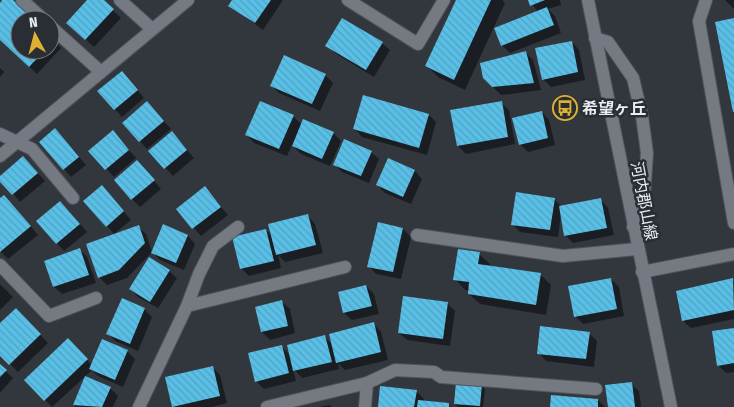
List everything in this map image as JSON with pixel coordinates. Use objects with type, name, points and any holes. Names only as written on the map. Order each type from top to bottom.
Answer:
[{"type":"street","points":[[22,0],[33,10]]},
{"type":"street","points":[[120,0],[152,30]]},
{"type":"street","points":[[0,156],[188,0]]},
{"type":"street","points":[[348,0],[418,44],[444,0]]},
{"type":"street","name":"河内郡山線","points":[[588,0],[637,249],[671,407]]},
{"type":"street","points":[[706,0],[700,21],[734,222]]},
{"type":"street","points":[[60,35],[101,72]]},
{"type":"street","points":[[595,38],[608,42],[633,78],[642,116],[648,153],[643,211],[633,227]]},
{"type":"street","points":[[0,134],[32,149],[74,198]]},
{"type":"street","points":[[139,407],[213,246],[238,226]]},
{"type":"street","points":[[417,235],[563,256],[637,249]]},
{"type":"street","points":[[642,272],[734,254]]},
{"type":"street","points":[[0,264],[49,316],[96,298]]},
{"type":"street","points":[[187,306],[345,267]]},
{"type":"street","points":[[266,407],[367,383],[395,370],[434,372],[441,376],[596,389]]},
{"type":"street","points":[[365,407],[367,383]]},
{"type":"building","points":[[2,0],[13,0],[24,10],[10,10],[10,49],[0,40],[0,3]]},
{"type":"building","points":[[87,0],[104,0],[114,9],[85,40],[66,23]]},
{"type":"building","points":[[232,0],[271,0],[255,23],[228,6]]},
{"type":"building","points":[[456,0],[491,0],[454,80],[425,66]]},
{"type":"building","points":[[528,0],[545,0],[530,6]]},
{"type":"building","points":[[547,7],[554,25],[501,46],[494,28]]},
{"type":"building","points":[[342,18],[383,42],[366,70],[325,46]]},
{"type":"building","points":[[734,18],[734,112],[733,112],[715,22]]},
{"type":"building","points":[[572,41],[578,72],[542,80],[535,48]]},
{"type":"building","points":[[526,51],[534,83],[492,87],[483,78],[480,63]]},
{"type":"building","points":[[284,55],[326,74],[312,104],[270,86]]},
{"type":"building","points":[[21,60],[36,60],[29,67]]},
{"type":"building","points":[[122,71],[138,90],[114,110],[97,91]]},
{"type":"building","points":[[363,95],[429,114],[419,148],[353,129]]},
{"type":"building","points":[[147,101],[164,121],[139,142],[122,123]]},
{"type":"building","points":[[260,101],[294,115],[279,149],[245,135]]},
{"type":"building","points":[[502,101],[508,137],[457,146],[450,110]]},
{"type":"building","points":[[542,111],[548,138],[519,145],[512,118]]},
{"type":"building","points":[[303,119],[334,132],[322,159],[292,146]]},
{"type":"building","points":[[55,128],[79,157],[63,170],[39,142]]},
{"type":"building","points":[[113,130],[129,150],[105,170],[88,151]]},
{"type":"building","points":[[172,131],[187,150],[164,169],[148,151]]},
{"type":"building","points":[[344,139],[372,151],[361,176],[333,165]]},
{"type":"building","points":[[23,156],[38,173],[12,195],[0,182],[0,176]]},
{"type":"building","points":[[388,158],[415,170],[403,197],[376,185]]},
{"type":"building","points":[[137,160],[155,180],[131,200],[114,180]]},
{"type":"building","points":[[102,185],[124,211],[106,227],[83,201]]},
{"type":"building","points":[[205,186],[221,207],[192,229],[176,209]]},
{"type":"building","points":[[516,192],[555,198],[550,230],[511,225]]},
{"type":"building","points":[[4,195],[31,226],[0,252],[0,198]]},
{"type":"building","points":[[601,198],[607,228],[564,236],[559,206]]},
{"type":"building","points":[[60,201],[80,224],[56,244],[36,221]]},
{"type":"building","points":[[308,214],[316,245],[276,255],[268,224]]},
{"type":"building","points":[[378,222],[403,228],[393,272],[367,267]]},
{"type":"building","points":[[163,224],[188,235],[176,263],[151,253]]},
{"type":"building","points":[[139,225],[145,243],[119,270],[98,278],[86,244]]},
{"type":"building","points":[[266,229],[274,261],[240,269],[232,237]]},
{"type":"building","points":[[80,248],[89,275],[53,287],[44,261]]},
{"type":"building","points":[[458,249],[480,252],[478,264],[541,273],[536,305],[468,294],[469,282],[453,280]]},
{"type":"building","points":[[149,257],[170,270],[150,302],[129,289]]},
{"type":"building","points":[[611,278],[617,309],[574,317],[568,286]]},
{"type":"building","points":[[733,278],[734,310],[682,321],[676,291]]},
{"type":"building","points":[[366,285],[372,306],[343,313],[338,292]]},
{"type":"building","points":[[403,296],[448,302],[443,339],[398,333]]},
{"type":"building","points":[[122,298],[145,308],[130,344],[106,334]]},
{"type":"building","points":[[282,300],[288,326],[261,332],[255,307]]},
{"type":"building","points":[[16,308],[41,334],[9,365],[0,356],[0,323]]},
{"type":"building","points":[[374,322],[381,352],[336,363],[329,334]]},
{"type":"building","points":[[540,326],[590,332],[586,359],[537,354]]},
{"type":"building","points":[[734,328],[734,363],[717,366],[712,331]]},
{"type":"building","points":[[325,335],[332,362],[293,371],[287,345]]},
{"type":"building","points":[[68,338],[88,359],[44,401],[24,380]]},
{"type":"building","points":[[102,339],[128,350],[115,380],[89,369]]},
{"type":"building","points":[[282,345],[289,373],[255,382],[248,353]]},
{"type":"building","points":[[0,364],[7,370],[0,377]]},
{"type":"building","points":[[213,366],[220,396],[172,407],[165,377]]},
{"type":"building","points":[[85,376],[111,387],[102,407],[73,405]]},
{"type":"building","points":[[456,382],[482,384],[480,406],[454,404]]},
{"type":"building","points":[[632,382],[635,407],[608,407],[605,385]]},
{"type":"building","points":[[380,386],[417,390],[414,407],[378,407]]},
{"type":"building","points":[[551,395],[598,399],[598,407],[550,407]]},
{"type":"building","points":[[418,400],[449,403],[449,407],[417,407]]},
{"type":"place","name":"希望ヶ丘","points":[[565,108]]}]
